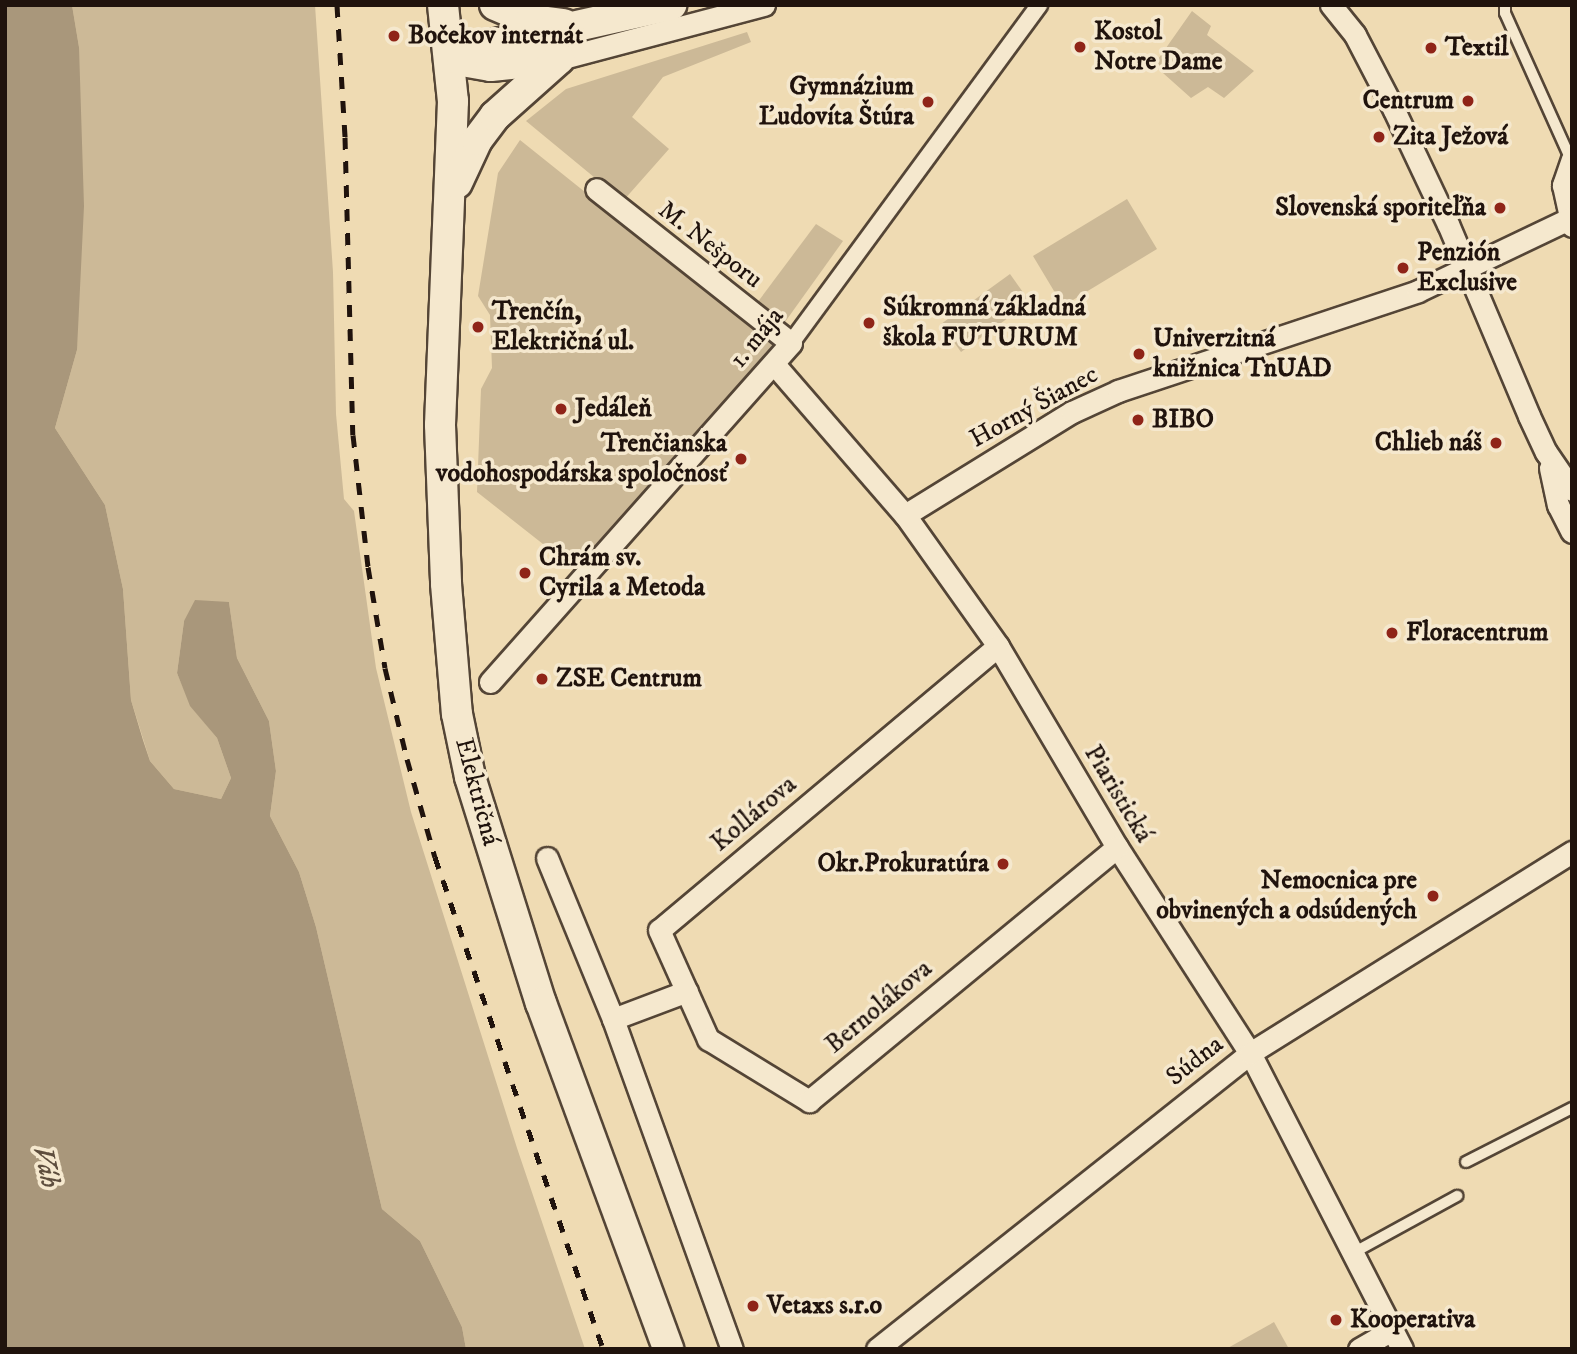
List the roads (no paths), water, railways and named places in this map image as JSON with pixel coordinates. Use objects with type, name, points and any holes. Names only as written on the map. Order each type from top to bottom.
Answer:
[{"type":"main road","points":[[443,5],[453,101],[450,207]]},
{"type":"main road","points":[[495,5],[531,20],[578,28]]},
{"type":"main road","points":[[449,58],[671,5]]},
{"type":"main road","points":[[449,58],[491,66],[559,59]]},
{"type":"main road","points":[[450,207],[463,165],[477,140],[504,106],[559,59]]},
{"type":"main road","name":"Električná","points":[[450,207],[440,425],[446,584],[461,734],[482,817],[541,1003],[668,1349]]},
{"type":"street","points":[[559,59],[763,5]]},
{"type":"street","name":"1. mája","points":[[490,682],[774,364],[1039,5]]},
{"type":"street","points":[[1331,5],[1355,35],[1381,86],[1468,269],[1497,345],[1546,452],[1572,490]]},
{"type":"street","name":"Horný Šianec","points":[[905,515],[1072,412],[1118,391],[1418,292],[1571,222],[1563,185],[1571,160]]},
{"type":"street","name":"M. Nešporu","points":[[596,189],[791,343]]},
{"type":"street","points":[[774,364],[905,515]]},
{"type":"street","points":[[1546,452],[1558,505],[1572,532]]},
{"type":"street","name":"Piaristická","points":[[905,515],[998,646],[1117,847],[1250,1053],[1397,1339],[1359,1349]]},
{"type":"street","name":"Kollárova","points":[[687,991],[659,930],[998,646]]},
{"type":"street","name":"Bernolákova","points":[[687,991],[708,1039],[809,1101],[1117,847]]},
{"type":"street","name":"Súdna","points":[[877,1349],[1250,1053],[1572,852]]},
{"type":"street","points":[[547,858],[613,1019],[732,1349]]},
{"type":"street","points":[[613,1019],[687,991]]},
{"type":"lane","points":[[1503,8],[1571,160]]},
{"type":"lane","points":[[1466,1162],[1572,1108]]},
{"type":"lane","points":[[1353,1253],[1457,1196]]},
{"type":"water","name":"Váh","points":[[5,5],[72,5],[79,47],[84,206],[77,350],[55,428],[105,505],[123,589],[131,700],[150,761],[174,789],[221,799],[231,778],[217,738],[190,706],[177,673],[184,621],[195,600],[229,602],[237,658],[269,721],[276,771],[270,816],[299,872],[316,927],[382,1209],[420,1241],[462,1327],[466,1349],[5,1349]]},
{"type":"railway","points":[[337,5],[345,137],[353,435],[368,567],[385,668],[435,857],[603,1349]]},
{"type":"place","name":"Bočekov internát","points":[[394,36]]},
{"type":"place","name":"Kostol Notre Dame","points":[[1080,47]]},
{"type":"place","name":"Textil","points":[[1431,48]]},
{"type":"place","name":"Centrum","points":[[1468,101]]},
{"type":"place","name":"Gymnázium Ľudovíta Štúra","points":[[928,102]]},
{"type":"place","name":"Zita Ježová","points":[[1379,137]]},
{"type":"place","name":"Slovenská sporiteľňa","points":[[1500,208]]},
{"type":"place","name":"Penzión Exclusive","points":[[1403,268]]},
{"type":"place","name":"Súkromná základná škola FUTURUM","points":[[869,323]]},
{"type":"place","name":"Trenčín, Električná ul.","points":[[478,327]]},
{"type":"place","name":"Univerzitná knižnica TnUAD","points":[[1139,354]]},
{"type":"place","name":"Jedáleň","points":[[561,409]]},
{"type":"place","name":"BIBO","points":[[1138,420]]},
{"type":"place","name":"Chlieb náš","points":[[1496,443]]},
{"type":"place","name":"Trenčianska vodohospodárska spoločnosť","points":[[741,459]]},
{"type":"place","name":"Chrám sv. Cyrila a Metoda","points":[[525,573]]},
{"type":"place","name":"Floracentrum","points":[[1392,633]]},
{"type":"place","name":"ZSE Centrum","points":[[542,679]]},
{"type":"place","name":"Okr.Prokuratúra","points":[[1003,864]]},
{"type":"place","name":"Nemocnica pre obvinených a odsúdených","points":[[1433,896]]},
{"type":"place","name":"Vetaxs s.r.o","points":[[753,1306]]},
{"type":"place","name":"Kooperativa","points":[[1336,1320]]}]
